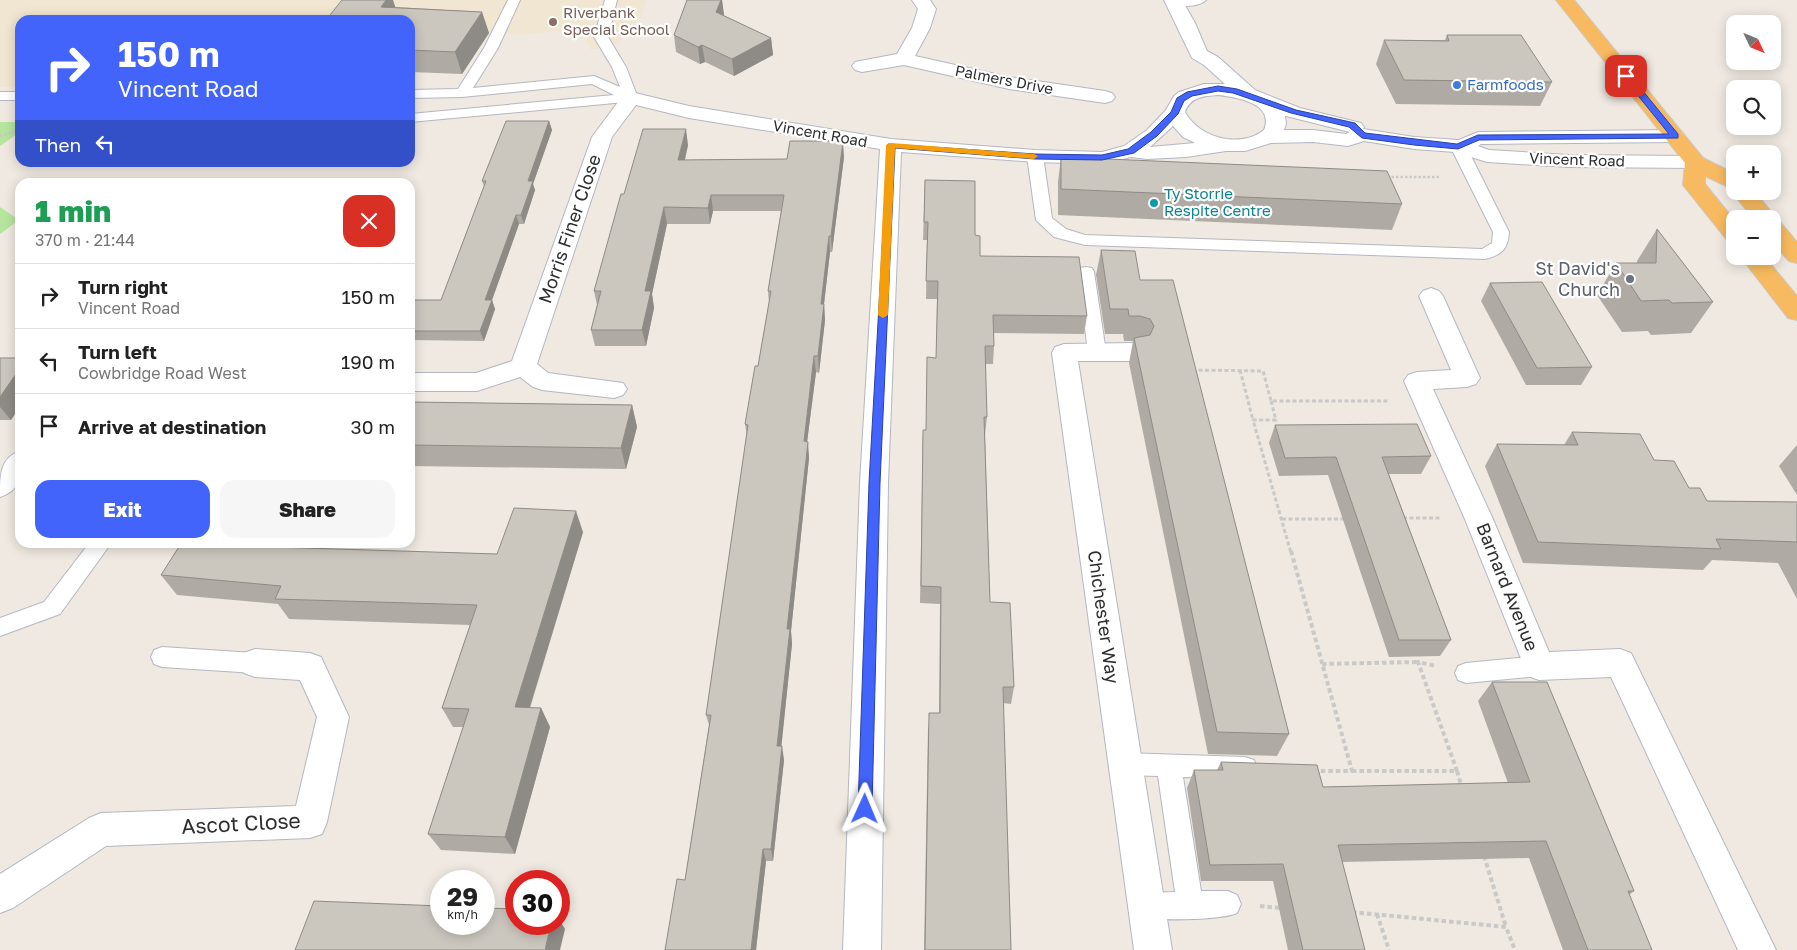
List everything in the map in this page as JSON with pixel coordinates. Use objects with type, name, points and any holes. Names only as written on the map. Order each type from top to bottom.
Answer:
[{"type":"highway","points":[[1565,0],[1696,162],[1726,178]]},
{"type":"highway","points":[[1696,162],[1694,185],[1726,225]]},
{"type":"highway","points":[[1750,200],[1758,210]]},
{"type":"highway","points":[[1781,237],[1797,256]]},
{"type":"highway","points":[[1758,265],[1797,312]]},
{"type":"street","points":[[904,59],[922,28],[928,9],[921,0]]},
{"type":"street","points":[[1174,1],[1193,66],[1177,106]]},
{"type":"street","name":"Palmers Drive","points":[[862,66],[904,59],[1009,83],[1105,97]]},
{"type":"street","points":[[1193,66],[1211,61],[1274,113],[1275,129],[1266,137]]},
{"type":"street","name":"Vincent Road","points":[[631,98],[689,112],[891,145],[1035,156],[1102,158],[1131,151],[1154,134],[1177,106],[1190,94],[1218,89],[1254,97],[1294,112],[1352,125],[1362,135]]},
{"type":"street","name":"Morris Finer Close","points":[[523,367],[602,138],[631,98]]},
{"type":"street","name":"Vincent Road","points":[[1177,106],[1178,121],[1191,133],[1212,141],[1228,144]]},
{"type":"street","name":"Vincent Road","points":[[1131,151],[1147,154],[1177,152],[1251,142],[1266,137],[1313,136],[1348,140],[1362,135],[1414,143],[1458,146],[1488,156],[1570,161],[1696,162]]},
{"type":"street","name":"Vincent Road","points":[[1458,146],[1478,138],[1675,136]]},
{"type":"street","points":[[862,950],[874,493],[891,145]]},
{"type":"street","name":"Barnard Avenue","points":[[1432,296],[1467,378],[1416,382],[1478,517],[1539,666],[1620,663],[1756,950]]},
{"type":"street","name":"Chichester Way","points":[[1135,352],[1064,353],[1152,950]]},
{"type":"street","points":[[415,382],[477,382],[523,367],[542,381],[614,389]]},
{"type":"street","points":[[0,486],[15,467]]},
{"type":"street","name":"Ascot Close","points":[[0,895],[101,830],[310,822],[333,717],[310,667],[255,663]]},
{"type":"lane","points":[[462,93],[481,67],[504,25],[514,0]]},
{"type":"lane","points":[[612,0],[601,37],[619,67],[631,98]]},
{"type":"lane","points":[[1174,1],[1200,0]]},
{"type":"lane","points":[[415,94],[462,93],[594,80],[631,98]]},
{"type":"lane","points":[[0,96],[15,96]]},
{"type":"lane","points":[[415,118],[631,98]]},
{"type":"lane","points":[[1035,156],[1044,220],[1060,233],[1085,240],[1485,254],[1500,245],[1501,232],[1458,146]]},
{"type":"lane","points":[[1086,272],[1098,352]]},
{"type":"lane","points":[[0,627],[52,608],[97,548]]},
{"type":"lane","name":"Ascot Close","points":[[162,657],[255,663]]},
{"type":"lane","points":[[1466,673],[1539,666]]},
{"type":"lane","points":[[1124,764],[1310,770]]},
{"type":"lane","points":[[1169,766],[1190,906]]},
{"type":"lane","points":[[1146,906],[1228,904]]},
{"type":"path","points":[[0,136],[15,132]]},
{"type":"path","points":[[1380,177],[1473,177]]},
{"type":"path","points":[[1135,352],[1158,369],[1263,371],[1276,420],[1253,420]]},
{"type":"path","points":[[1240,370],[1352,771]]},
{"type":"path","points":[[1271,401],[1426,401]]},
{"type":"path","points":[[1400,518],[1478,517]]},
{"type":"path","points":[[1282,519],[1351,519]]},
{"type":"path","points":[[1322,664],[1418,662],[1466,673]]},
{"type":"path","points":[[1418,662],[1463,790]]},
{"type":"path","points":[[1310,770],[1457,772]]},
{"type":"path","points":[[1483,854],[1515,950]]},
{"type":"path","points":[[1228,904],[1288,908]]},
{"type":"path","points":[[1347,912],[1506,927]]},
{"type":"path","points":[[1377,914],[1389,950]]},
{"type":"shaded area","points":[[0,0],[647,0],[640,18],[617,44],[591,50],[582,29],[517,35],[465,30],[475,15],[415,17],[415,15],[15,15],[15,87],[0,87]]},
{"type":"green space","points":[[0,122],[15,122],[15,136],[0,146]]},
{"type":"green space","points":[[0,207],[15,217],[15,223],[0,234]]},
{"type":"building","points":[[342,0],[386,0],[381,7],[482,12],[455,52],[415,50],[415,15],[330,15]]},
{"type":"building","points":[[687,0],[721,0],[716,12],[771,38],[732,59],[702,45],[698,47],[674,35]]},
{"type":"building","points":[[1447,35],[1521,35],[1552,82],[1404,80],[1384,40],[1449,41]]},
{"type":"building","points":[[506,121],[549,121],[528,181],[533,181],[521,215],[516,215],[485,300],[492,300],[480,331],[415,331],[415,300],[441,300],[486,181],[482,181]]},
{"type":"building","points":[[643,129],[686,129],[678,160],[787,159],[790,141],[843,141],[821,304],[824,304],[818,356],[814,356],[804,441],[808,442],[787,629],[790,629],[777,746],[782,746],[771,849],[763,849],[751,950],[665,950],[677,879],[685,880],[711,715],[706,715],[748,425],[745,424],[755,366],[758,366],[771,291],[768,291],[784,195],[711,195],[708,208],[664,207],[645,291],[651,291],[642,330],[591,330],[601,291],[594,291],[621,194],[624,194]]},
{"type":"building","points":[[1061,157],[1387,171],[1402,204],[1061,189]]},
{"type":"building","points":[[925,180],[975,181],[975,235],[980,236],[980,256],[1079,257],[1087,316],[993,315],[994,346],[985,346],[987,417],[984,417],[990,602],[1010,603],[1014,687],[1003,687],[1011,950],[925,950],[929,713],[940,713],[941,587],[921,586],[923,430],[926,430],[927,357],[936,358],[938,281],[926,281],[928,222],[924,222]]},
{"type":"building","points":[[1657,229],[1713,302],[1672,303],[1669,300],[1641,301],[1616,263],[1656,263]]},
{"type":"building","points":[[1101,250],[1135,251],[1140,280],[1173,280],[1289,734],[1217,732],[1134,338],[1150,335],[1154,326],[1150,319],[1140,316],[1129,316],[1128,309],[1110,309]]},
{"type":"building","points":[[1542,282],[1592,367],[1537,368],[1490,283]]},
{"type":"building","points":[[0,358],[15,358],[15,375],[0,397]]},
{"type":"building","points":[[415,402],[632,405],[621,448],[415,445]]},
{"type":"building","points":[[1417,424],[1431,456],[1382,457],[1451,640],[1399,640],[1336,457],[1285,458],[1275,425]]},
{"type":"building","points":[[1572,432],[1640,434],[1654,460],[1674,461],[1689,488],[1700,488],[1707,501],[1797,502],[1797,542],[1716,539],[1721,549],[1538,542],[1497,444],[1578,445]]},
{"type":"building","points":[[514,508],[576,511],[515,707],[541,708],[505,837],[428,834],[469,709],[442,708],[477,605],[275,599],[281,586],[161,575],[178,548],[305,548],[497,554]]},
{"type":"building","points":[[1492,682],[1547,682],[1634,891],[1628,891],[1652,950],[1588,950],[1546,841],[1338,845],[1365,950],[1303,950],[1283,864],[1210,865],[1194,770],[1223,770],[1221,762],[1317,765],[1323,787],[1530,782]]},
{"type":"building","points":[[314,901],[430,906],[430,935],[495,935],[495,908],[505,909],[505,935],[548,935],[545,950],[295,950]]},
{"type":"slow traffic","points":[[883,315],[891,145],[1034,156]]},
{"type":"place","name":"Riverbank Special School","points":[[553,22]]},
{"type":"place","name":"Farmfoods","points":[[1457,85]]},
{"type":"place","name":"Ty Storrie Respite Centre","points":[[1154,203]]},
{"type":"place","name":"St David's Church","points":[[1630,279]]},
{"type":"route","points":[[865,809],[874,483],[891,145],[1035,156],[1102,158],[1131,151],[1154,134],[1175,112],[1180,100],[1190,94],[1203,90],[1218,89],[1249,95],[1294,112],[1352,125],[1362,135],[1414,143],[1458,146],[1478,138],[1675,136],[1626,76]]}]
